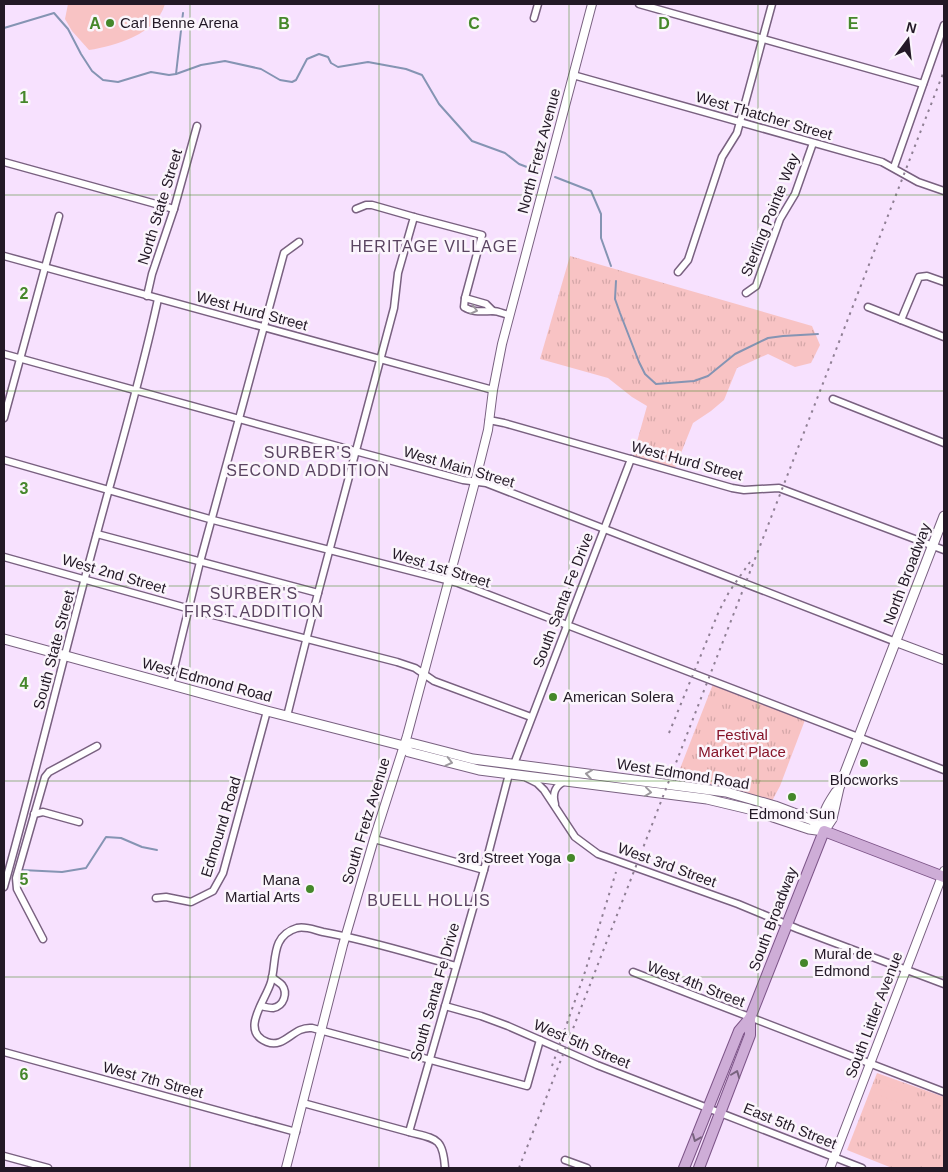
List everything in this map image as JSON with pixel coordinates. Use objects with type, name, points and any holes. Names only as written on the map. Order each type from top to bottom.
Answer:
[{"type":"main road","name":"North Broadway","points":[[896,642],[944,516]]},
{"type":"main road","name":"West Edmond Road","points":[[4,639],[267,711],[404,746],[409,752],[479,770],[707,799],[749,809],[809,829],[824,831]]},
{"type":"main road","name":"South Broadway","points":[[684,1168],[738,1031],[750,1018],[824,831],[832,819],[839,788],[896,642]]},
{"type":"main road","name":"West Edmond Road","points":[[404,746],[411,743],[473,759],[726,792],[775,806],[812,820],[824,831]]},
{"type":"main road","points":[[824,831],[944,875]]},
{"type":"main road","name":"South Broadway","points":[[699,1168],[750,1035],[750,1018]]},
{"type":"street","points":[[534,18],[538,4]]},
{"type":"street","name":"North Fretz Avenue","points":[[475,482],[509,315],[592,4]]},
{"type":"street","points":[[639,4],[923,84]]},
{"type":"street","points":[[678,272],[688,260],[722,157],[735,138],[772,4]]},
{"type":"street","points":[[894,167],[944,25]]},
{"type":"street","name":"West Thatcher Street","points":[[573,75],[882,162],[918,182],[944,191]]},
{"type":"street","name":"North State Street","points":[[147,296],[197,126]]},
{"type":"street","name":"Sterling Pointe Way","points":[[746,293],[756,286],[780,219],[795,194],[813,143]]},
{"type":"street","points":[[4,162],[174,209]]},
{"type":"street","points":[[356,209],[372,205],[482,235],[465,298],[486,304],[493,311],[509,315]]},
{"type":"street","points":[[4,418],[59,216]]},
{"type":"street","points":[[288,716],[318,593],[394,308],[398,273],[414,217]]},
{"type":"street","points":[[170,685],[200,562],[284,253],[299,242]]},
{"type":"street","name":"West Hurd Street","points":[[4,256],[493,390]]},
{"type":"street","points":[[901,320],[920,277],[923,275],[944,282]]},
{"type":"street","points":[[136,390],[158,299]]},
{"type":"street","points":[[868,308],[944,337]]},
{"type":"street","name":"West Main Street","points":[[4,354],[356,451],[464,480],[486,484],[896,642]]},
{"type":"street","name":"South State Street","points":[[4,887],[136,390]]},
{"type":"street","points":[[834,399],[944,443]]},
{"type":"street","name":"West Hurd Street","points":[[489,420],[732,488],[744,490],[780,488],[944,550]]},
{"type":"street","name":"South Santa Fe Drive","points":[[514,764],[566,624],[631,459]]},
{"type":"street","name":"West 1st Street","points":[[4,460],[110,489],[212,520],[449,581],[566,624],[944,770]]},
{"type":"street","name":"South Fretz Avenue","points":[[286,1168],[346,936],[374,839],[404,746],[475,482]]},
{"type":"street","points":[[97,534],[318,593]]},
{"type":"street","name":"West 2nd Street","points":[[4,556],[190,609],[397,662],[415,668],[434,680],[531,717]]},
{"type":"street","points":[[896,642],[944,660]]},
{"type":"street","name":"Edmound Road","points":[[156,898],[166,897],[191,902],[213,891],[218,883],[223,873],[267,711]]},
{"type":"street","points":[[43,939],[17,889],[16,878],[40,788],[49,772],[97,746]]},
{"type":"street","name":"South Santa Fe Drive","points":[[409,1132],[484,870],[509,774]]},
{"type":"street","name":"West 3rd Street","points":[[522,775],[537,783],[556,807],[575,837],[598,854],[738,904],[944,984]]},
{"type":"street","points":[[556,807],[554,800],[556,788],[565,781]]},
{"type":"street","points":[[34,814],[43,812],[78,822]]},
{"type":"street","points":[[374,839],[484,870]]},
{"type":"street","points":[[14,849],[24,850]]},
{"type":"street","name":"South Littler Avenue","points":[[830,1168],[944,875]]},
{"type":"street","points":[[456,966],[346,936],[305,927],[289,931],[279,940],[276,946],[272,977],[255,1017],[255,1028],[260,1038],[268,1042],[283,1042],[296,1031],[305,1028],[321,1030],[527,1086],[540,1040]]},
{"type":"street","name":"West 4th Street","points":[[633,972],[944,1092]]},
{"type":"street","points":[[261,1006],[274,1008],[279,1006],[284,998],[285,994],[282,986],[272,977]]},
{"type":"street","name":"West 5th Street","points":[[446,1006],[481,1016],[597,1065],[708,1108]]},
{"type":"street","name":"West 7th Street","points":[[4,1052],[296,1132]]},
{"type":"street","points":[[303,1103],[439,1142],[444,1152],[445,1168]]},
{"type":"street","name":"East 5th Street","points":[[708,1108],[862,1168]]},
{"type":"street","points":[[4,1156],[48,1168]]},
{"type":"street","points":[[565,1160],[587,1168]]},
{"type":"green space","name":"Carl Benne Arena","points":[[68,4],[165,4],[153,23],[144,31],[123,42],[89,50],[72,31],[65,19]]},
{"type":"green space","points":[[570,256],[812,326],[820,345],[811,363],[795,367],[768,354],[737,368],[724,400],[693,423],[675,468],[633,456],[647,406],[608,378],[540,359]]},
{"type":"green space","name":"Festival Market Place","points":[[713,684],[805,720],[780,786],[772,801],[728,787],[676,779]]},
{"type":"green space","points":[[877,1073],[944,1097],[944,1168],[892,1168],[847,1150]]},
{"type":"green space","points":[[883,1084],[903,1091],[899,1103],[879,1095]]},
{"type":"waterway","points":[[4,28],[54,13],[68,29],[92,71],[103,80],[118,82],[151,72],[169,75],[176,74],[201,65],[225,61],[261,69],[280,80],[292,82],[296,80],[307,59],[319,54],[328,57],[331,63],[338,67],[368,62],[406,69],[422,75],[439,104],[472,141],[505,153],[519,164],[540,172]]},
{"type":"waterway","points":[[176,74],[183,13]]},
{"type":"waterway","points":[[555,177],[591,191],[601,214],[601,238],[611,266]]},
{"type":"waterway","points":[[616,281],[615,299],[639,362],[645,374],[656,384],[694,381],[708,376],[735,354],[768,338],[818,334]]},
{"type":"waterway","points":[[22,870],[62,872],[86,868],[106,837],[121,838],[142,847],[157,850]]},
{"type":"railway","points":[[519,1168],[944,71]]},
{"type":"railway","points":[[669,733],[719,611],[729,592],[750,562]]},
{"type":"railway","points":[[552,1066],[584,975],[616,872]]},
{"type":"place","name":"Carl Benne Arena","points":[[110,23]]},
{"type":"place","name":"American Solera","points":[[553,697]]},
{"type":"place","name":"Blocworks","points":[[864,763]]},
{"type":"place","name":"Edmond Sun","points":[[792,797]]},
{"type":"place","name":"3rd Street Yoga","points":[[571,858]]},
{"type":"place","name":"Mana Martial Arts","points":[[310,889]]},
{"type":"place","name":"Mural de Edmond","points":[[804,963]]},
{"type":"district","name":"HERITAGE VILLAGE","points":[[434,246]]},
{"type":"district","name":"SURBER'S SECOND ADDITION","points":[[308,461]]},
{"type":"district","name":"SURBER'S FIRST ADDITION","points":[[254,602]]},
{"type":"district","name":"BUELL HOLLIS","points":[[429,900]]}]
